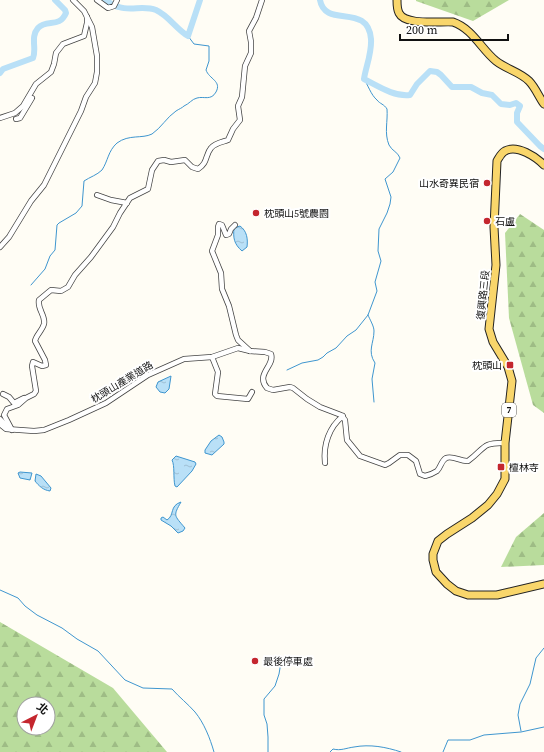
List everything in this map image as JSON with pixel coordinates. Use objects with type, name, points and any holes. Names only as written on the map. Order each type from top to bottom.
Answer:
[{"type":"main road","points":[[397,0],[397,9],[399,14],[407,20],[453,22],[460,24],[469,31],[496,62],[529,81],[544,104]]},
{"type":"main road","name":"復興路三段","points":[[544,165],[540,160],[517,149],[506,151],[497,161],[494,227],[496,266],[489,329],[493,342],[508,367],[512,381],[506,443],[505,478],[502,486],[488,505],[472,518],[438,541],[433,554],[436,572],[456,591],[468,595],[497,595],[544,584]]},
{"type":"street","points":[[0,247],[9,237],[31,201],[44,185],[81,111],[86,97],[95,83],[97,72],[96,44],[92,27],[84,11],[73,0]]},
{"type":"street","points":[[97,0],[108,8],[116,3]]},
{"type":"street","points":[[3,394],[14,403],[34,394],[36,391],[32,364],[35,362],[44,366],[46,365],[35,341],[44,325],[38,306],[39,300],[51,290],[61,291],[68,287],[78,271],[91,257],[113,227],[130,198],[145,192],[148,189],[152,170],[158,160],[171,162],[185,160],[192,167],[198,169],[202,166],[211,148],[215,144],[228,140],[233,129],[240,120],[238,106],[242,97],[245,66],[251,53],[249,31],[256,18],[262,0]]},
{"type":"street","points":[[0,118],[20,110],[36,84],[51,72],[56,53],[63,44],[84,36],[87,16]]},
{"type":"street","points":[[16,119],[20,118],[29,103],[32,92]]},
{"type":"street","points":[[97,194],[112,200],[127,203]]},
{"type":"street","points":[[235,225],[229,234],[226,235],[222,225],[219,224],[218,235],[212,251],[220,270],[222,289],[236,335],[238,340],[251,351]]},
{"type":"street","name":"枕頭山產業道路","points":[[0,424],[6,429],[11,430],[44,430],[106,403],[148,375],[176,362],[184,359],[212,357],[238,348],[271,354],[272,356],[263,377],[263,382],[267,388],[273,390],[290,387],[293,388],[320,407],[343,416]]},
{"type":"street","points":[[212,357],[218,372],[215,394],[217,396],[248,399],[252,392]]},
{"type":"street","points":[[11,430],[4,415],[5,412],[7,409],[18,405],[26,398]]},
{"type":"street","points":[[343,416],[347,440],[360,456],[381,465],[385,465],[389,464],[400,455],[408,455],[416,461],[420,474],[425,476],[438,470],[442,461],[446,458],[468,461],[485,445],[494,442],[506,443]]},
{"type":"street","points":[[324,463],[324,456],[330,430],[343,416]]},
{"type":"street","points":[[0,419],[11,430]]},
{"type":"green space","points":[[416,0],[509,0],[473,21]]},
{"type":"green space","points":[[520,214],[544,230],[544,413],[533,405],[509,318],[505,233]]},
{"type":"green space","points":[[544,513],[544,565],[501,567],[516,537]]},
{"type":"green space","points":[[0,622],[113,688],[167,752],[0,752]]},
{"type":"water","points":[[240,226],[246,233],[247,241],[247,247],[242,251],[235,241],[234,235],[234,228]]},
{"type":"water","points":[[171,376],[169,389],[165,393],[160,392],[156,387],[158,382]]},
{"type":"water","points":[[219,435],[222,437],[224,444],[212,455],[205,453],[205,450],[211,441]]},
{"type":"water","points":[[176,456],[195,462],[196,464],[192,471],[177,487],[175,486],[172,460]]},
{"type":"water","points":[[18,473],[32,473],[30,480],[20,478]]},
{"type":"water","points":[[36,474],[41,476],[51,488],[50,491],[41,488],[35,481]]},
{"type":"water","points":[[181,502],[176,515],[185,528],[183,531],[178,533],[171,526],[161,520],[161,518],[163,517],[167,520],[171,516],[173,508]]},
{"type":"waterway","points":[[0,73],[3,69],[33,58],[34,35],[38,28],[45,24],[60,21],[66,13],[55,0]]},
{"type":"waterway","points":[[105,0],[115,6],[124,8],[147,8],[156,10],[188,36],[200,0]]},
{"type":"waterway","points":[[320,0],[324,8],[330,13],[355,18],[362,21],[368,28],[371,44],[364,79],[392,93],[410,95],[417,84],[430,71],[437,72],[452,87],[471,87],[482,93],[492,95],[501,104],[510,105],[516,103],[520,106],[517,113],[517,122],[544,149]]},
{"type":"waterway","points":[[31,285],[45,269],[50,256],[55,250],[57,225],[76,213],[82,206],[84,181],[102,170],[114,146],[126,138],[152,134],[173,113],[194,99],[210,97],[216,92],[217,85],[206,70],[209,61],[209,46],[194,44],[188,36]]},
{"type":"waterway","points":[[287,370],[302,363],[318,360],[336,348],[347,336],[356,330],[368,315],[377,291],[375,282],[381,261],[378,251],[379,229],[387,213],[391,197],[385,179],[393,172],[400,158],[389,145],[386,132],[387,109],[373,95],[364,79]]},
{"type":"waterway","points":[[368,315],[374,331],[371,351],[371,355],[375,363],[372,379],[374,402]]},
{"type":"waterway","points":[[0,590],[18,598],[25,606],[37,615],[62,628],[98,651],[125,680],[143,688],[172,689],[198,716],[211,741],[214,752]]},
{"type":"waterway","points":[[521,731],[518,715],[520,704],[530,684],[536,658],[544,648]]},
{"type":"waterway","points":[[268,752],[267,724],[264,715],[264,699],[275,686],[281,662],[287,657],[299,657]]},
{"type":"waterway","points":[[443,752],[448,740],[470,740],[484,735],[521,732],[544,727]]},
{"type":"waterway","points":[[330,752],[333,749],[341,750],[366,746],[384,747],[401,752]]},
{"type":"place","name":"山水奇異民宿","points":[[487,183]]},
{"type":"place","name":"枕頭山5號農園","points":[[256,213]]},
{"type":"place","name":"石盧","points":[[487,221]]},
{"type":"place","name":"枕頭山","points":[[510,365]]},
{"type":"place","name":"檀林寺","points":[[501,467]]},
{"type":"place","name":"最後停車處","points":[[255,661]]}]
